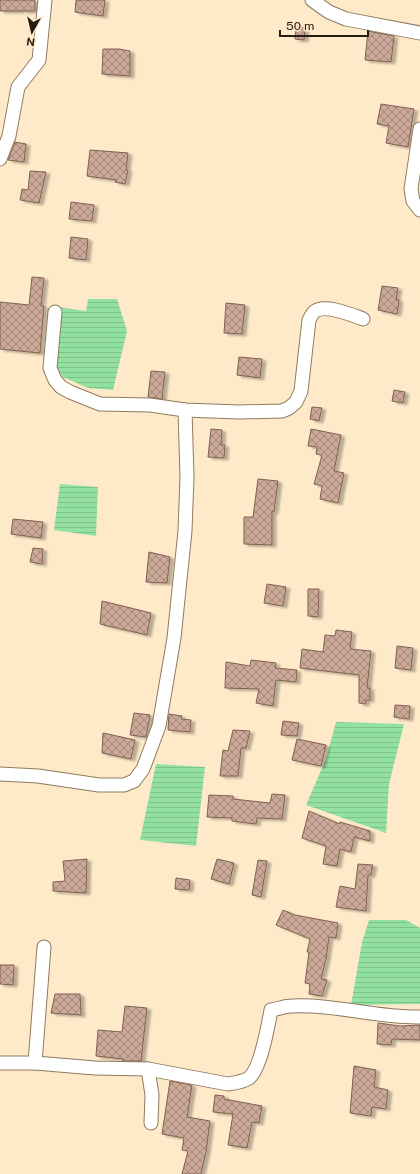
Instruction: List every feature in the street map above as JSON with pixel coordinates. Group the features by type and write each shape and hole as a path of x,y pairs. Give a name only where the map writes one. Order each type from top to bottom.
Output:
{"street":[{"path":"0,159 9,136 16,92 38,60 45,0"},
{"path":"312,0 329,12 346,19 420,33"},
{"path":"420,129 411,189 413,201 420,210"},
{"path":"55,312 50,368 55,380 61,387 70,392 100,404 150,405 185,410 253,412 282,411 290,408 296,402 301,391 309,320 313,312 317,310 334,309 363,318"},
{"path":"0,774 38,776 99,785 124,784 134,780 143,769 159,726 174,638 185,530 185,410"},
{"path":"35,1062 44,947"},
{"path":"0,1063 35,1062 95,1068 148,1069 228,1084 247,1079 253,1075 258,1064 266,1036 271,1010 291,1006 344,1008 401,1017 420,1017"},
{"path":"148,1069 152,1095 151,1123"}],"shaded area":[{"path":"88,299 117,299 127,331 113,390 88,388 63,377 55,365 59,307 86,311"},
{"path":"60,484 98,487 96,536 54,530"},
{"path":"336,722 404,724 389,784 386,833 306,805 326,759"},
{"path":"156,764 205,767 196,846 140,840"},
{"path":"369,920 406,920 420,928 420,1004 351,1005 362,942"}],"building":[{"path":"0,0 35,0 35,11 0,11"},
{"path":"76,0 105,0 103,16 75,12"},
{"path":"296,27 305,28 304,40 295,39"},
{"path":"368,31 394,36 391,62 365,60"},
{"path":"103,49 130,51 130,76 102,74"},
{"path":"381,104 414,109 408,147 386,143 389,126 377,124"},
{"path":"15,142 26,144 24,162 8,160"},
{"path":"90,150 128,153 126,170 128,170 125,184 115,182 116,180 87,176"},
{"path":"30,171 46,172 39,203 20,200 22,189 28,190"},
{"path":"71,202 94,205 92,221 69,219"},
{"path":"71,237 88,239 86,260 69,258"},
{"path":"32,277 44,278 41,306 44,306 40,353 0,349 0,302 29,305"},
{"path":"382,286 398,288 396,299 399,300 397,314 378,310"},
{"path":"226,303 245,305 242,334 224,333"},
{"path":"239,357 262,359 260,378 237,375"},
{"path":"151,371 165,372 162,399 148,397"},
{"path":"394,390 405,392 403,403 392,401"},
{"path":"312,407 322,408 319,421 310,419"},
{"path":"211,429 222,430 221,445 225,445 224,458 208,457"},
{"path":"311,429 341,435 334,471 344,473 338,503 320,499 322,486 314,484 322,455 316,454 317,447 308,446"},
{"path":"258,479 278,481 274,512 272,511 272,545 244,544 244,517 253,517"},
{"path":"13,519 43,522 41,538 11,534"},
{"path":"33,548 43,549 42,564 30,562"},
{"path":"149,552 170,557 167,583 146,582"},
{"path":"267,584 286,587 283,606 264,603"},
{"path":"308,589 319,589 318,617 308,616"},
{"path":"102,601 151,613 147,635 100,624"},
{"path":"336,630 352,632 350,649 371,651 367,688 370,688 370,700 366,700 365,704 359,703 359,675 300,668 302,649 323,652 325,635 335,636"},
{"path":"397,646 413,648 411,670 395,668"},
{"path":"251,660 276,663 275,668 297,670 296,682 276,680 273,706 256,703 259,689 225,688 226,662 250,666"},
{"path":"395,705 410,706 409,719 394,717"},
{"path":"134,713 150,715 146,737 130,735"},
{"path":"169,714 182,716 181,719 191,720 190,732 168,730"},
{"path":"283,721 299,723 297,736 281,735"},
{"path":"233,730 250,731 246,748 241,748 238,776 220,776 223,750 228,751"},
{"path":"103,733 135,740 131,759 102,753"},
{"path":"297,739 326,745 321,766 292,760"},
{"path":"272,794 285,795 282,819 257,818 256,824 232,821 232,818 207,817 209,795 233,796 233,799 270,803"},
{"path":"309,811 340,824 340,822 370,831 370,841 354,837 351,852 340,849 337,866 323,864 326,846 302,838"},
{"path":"87,859 86,893 53,891 53,882 65,881 63,861"},
{"path":"217,859 234,863 229,884 211,879"},
{"path":"258,860 267,861 261,897 252,895"},
{"path":"358,864 373,865 371,875 368,875 366,911 336,907 340,886 355,889"},
{"path":"176,878 190,880 189,890 175,889"},
{"path":"283,910 295,915 338,923 336,938 329,937 321,979 327,980 322,996 309,994 310,984 305,983 309,952 307,952 310,939 276,925"},
{"path":"0,965 14,965 13,985 0,984"},
{"path":"55,994 80,994 81,1015 51,1013"},
{"path":"125,1006 147,1008 141,1061 123,1061 123,1059 96,1056 98,1030 122,1032"},
{"path":"378,1023 400,1026 420,1025 420,1040 392,1039 391,1045 377,1044"},
{"path":"354,1066 376,1070 374,1087 388,1090 386,1109 372,1107 371,1116 350,1113"},
{"path":"170,1081 192,1085 187,1117 210,1121 206,1152 201,1174 182,1174 188,1151 182,1150 184,1138 162,1134"},
{"path":"215,1095 224,1096 224,1099 262,1106 259,1123 252,1122 247,1148 228,1145 233,1114 213,1112"}]}
